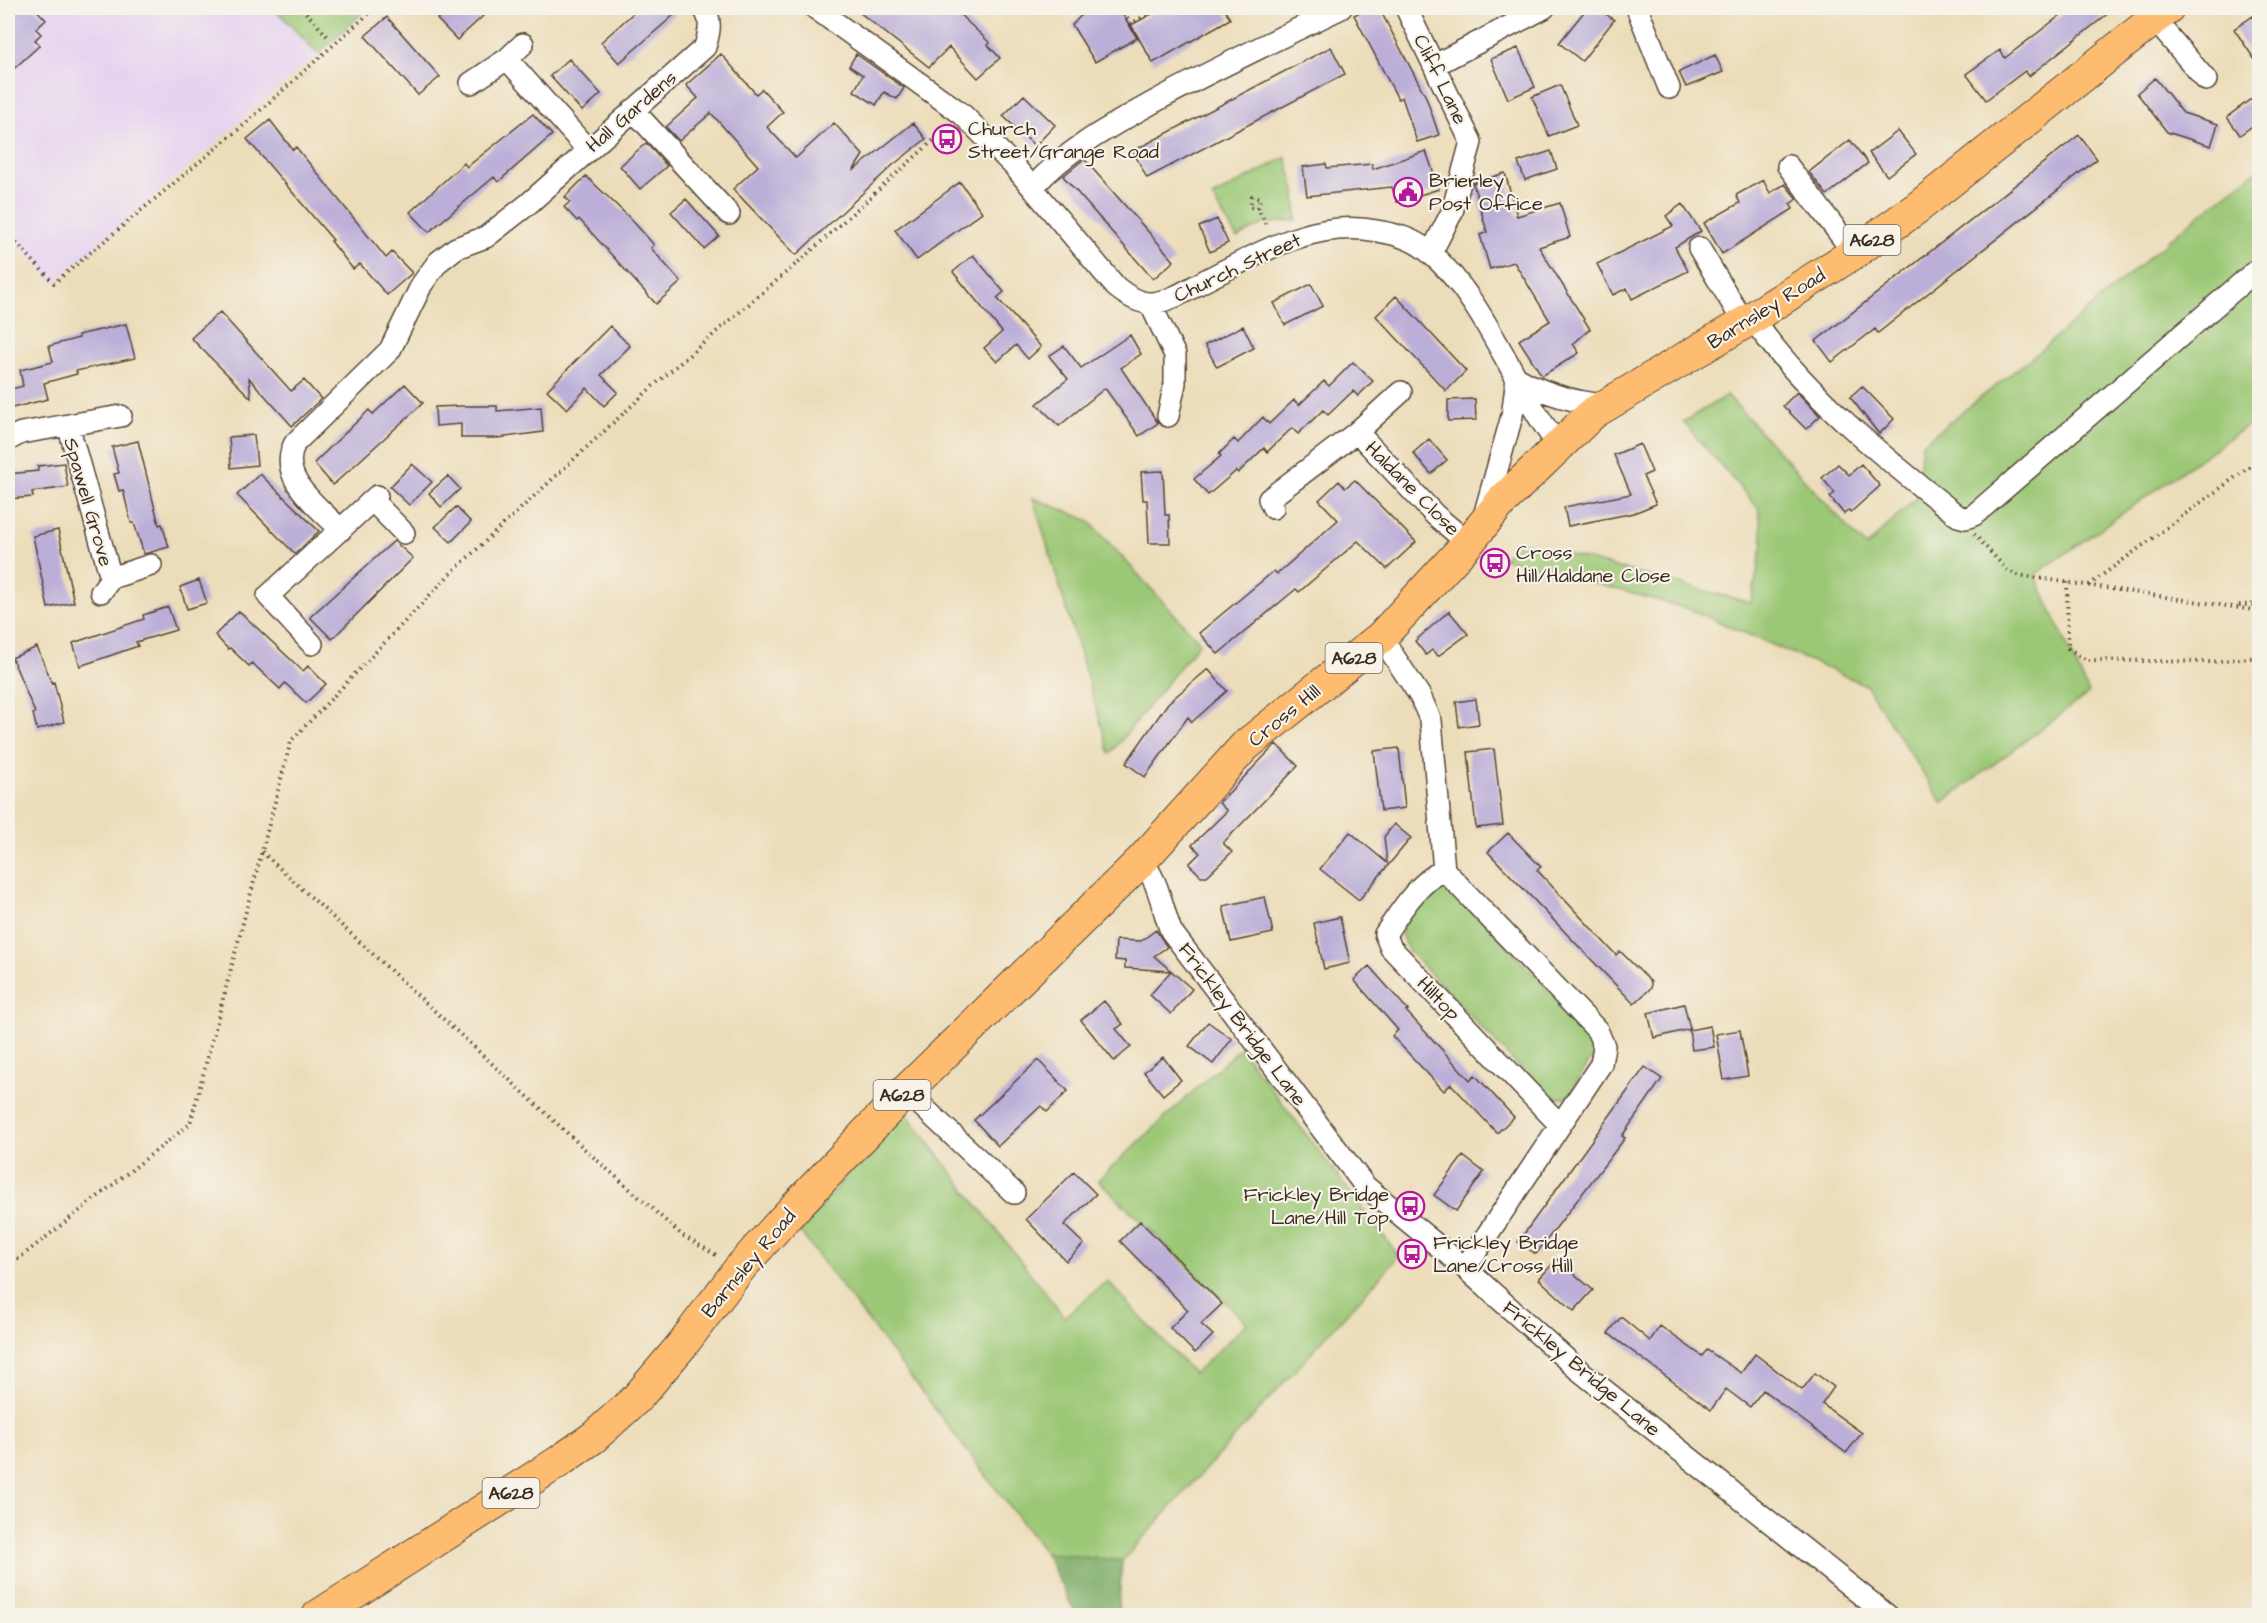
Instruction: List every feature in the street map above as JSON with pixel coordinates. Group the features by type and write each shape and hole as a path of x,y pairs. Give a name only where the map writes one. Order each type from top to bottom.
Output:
{"highway":[{"name":"Barnsley Road","path":"1558,445 1605,405 1748,320 1854,253 1917,208 2161,13"},
{"name":"Cross Hill","path":"1141,861 1245,746 1381,637 1558,445"},
{"name":"Barnsley Road","path":"318,1616 594,1437 645,1389 682,1345 740,1268 906,1091 1141,861"}],"street":[{"name":"Hall Gardens","path":"341,530 292,477 289,461 295,443 390,350 422,284 438,262 456,248 486,237 527,204 705,47 710,32 708,13 703,8"},
{"name":"Church Street","path":"815,8 962,114 1033,187 1116,287 1130,297 1150,303 1170,299 1277,244 1314,232 1357,227 1400,235 1431,253 1457,281 1517,378 1541,424 1558,445"},
{"path":"1033,187 1049,169 1112,125 1180,87 1341,8"},
{"name":"Cliff Lane","path":"1406,8 1471,142 1452,212 1431,253"},
{"path":"1435,65 1544,8"},
{"path":"1637,8 1669,88"},
{"path":"2161,13 2206,80"},
{"path":"471,83 507,59 523,44"},
{"path":"507,59 587,149"},
{"path":"633,110 729,214"},
{"path":"1788,166 1854,253"},
{"path":"1700,248 1748,320 1795,372 1852,428 1904,474 1958,516 1966,518 1974,515 2259,267"},
{"path":"1150,303 1175,355 1175,383 1168,416"},
{"path":"1475,534 1512,416 1517,378 1535,388 1576,402 1605,405"},
{"name":"Haldane Close","path":"1273,508 1269,499 1357,432 1401,392"},
{"name":"Spawell Grove","path":"8,441 21,432 121,416"},
{"name":"Spawell Grove","path":"68,425 106,585 152,565"},
{"path":"1852,428 1858,443 1856,458"},
{"name":"Haldane Close","path":"1357,432 1436,515 1475,534"},
{"path":"312,644 268,596 375,498 404,534"},
{"path":"1381,637 1420,696 1431,721 1444,870 1597,1030 1604,1046 1601,1064 1559,1124 1466,1268"},
{"name":"Frickley Bridge Lane","path":"1141,861 1154,877 1159,899 1171,931 1365,1186 1466,1268 1575,1367 1888,1616"},
{"name":"Hilltop","path":"1444,870 1429,876 1396,917 1385,934 1391,948 1559,1124"},
{"path":"906,1091 1014,1193"}],"path":[{"path":"302,8 328,37"},
{"path":"8,234 54,283 246,124 375,8"},
{"path":"1120,8 1131,24 1157,8"},
{"path":"8,1267 190,1124 291,741 449,575 653,386 803,258 962,114"},
{"path":"1258,208 1266,225"},
{"path":"2088,585 2259,459"},
{"path":"1958,516 2008,571 2018,575 2233,605 2259,611"},
{"path":"2067,582 2068,648 2086,660 2211,662 2259,657"},
{"path":"2233,605 2259,604"},
{"path":"261,851 590,1154 675,1228 740,1268"}],"shaded area":[{"path":"8,8 274,8 318,54 54,283 8,234"}],"green space":[{"path":"274,8 367,8 318,54"},
{"path":"1286,157 1295,191 1297,220 1263,224 1237,238 1212,197"},
{"path":"2259,169 2259,417 2035,575 2089,693 1942,803 1866,685 1689,609 1502,558 1521,542 1751,603 1763,542 1759,509 1683,422 1727,395 1866,547 1916,498 1922,444 2036,354 2188,224"},
{"path":"1033,498 1088,520 1200,642 1110,754"},
{"path":"1442,885 1453,887 1584,1029 1592,1044 1594,1054 1568,1097 1548,1098 1408,950 1401,935 1403,924 1432,887"},
{"path":"1240,1048 1399,1256 1122,1561 1045,1553 800,1232 902,1108 1064,1317 1107,1281 1194,1374 1247,1323 1098,1180"},
{"path":"1045,1553 1122,1561 1118,1615 1076,1615"}],"building":[{"path":"8,8 35,8 46,20 36,29 41,34 35,40 40,45 8,74"},
{"path":"450,8 475,8 483,16 457,40 437,19"},
{"path":"639,8 682,8 619,63 601,42"},
{"path":"854,8 953,8 990,43 988,45 1000,58 978,78 949,47 929,67"},
{"path":"1088,8 1119,8 1137,38 1095,62 1072,25"},
{"path":"1163,8 1224,8 1230,19 1153,63 1131,25"},
{"path":"1368,8 1379,8 1426,97 1439,135 1417,142 1402,97 1398,99 1354,15"},
{"path":"1587,8 1611,8 1606,14 1614,20 1582,61 1559,43"},
{"path":"2070,8 2115,8 2029,76 2025,71 1986,100 1966,74 2000,50 2005,58"},
{"path":"2253,16 2259,26 2259,66 2234,29"},
{"path":"387,17 440,77 418,95 365,36"},
{"path":"1331,47 1345,74 1147,178 1133,151"},
{"path":"1518,48 1535,87 1508,99 1491,59"},
{"path":"721,54 756,94 762,89 783,112 767,127 796,158 834,123 863,155 853,171 913,123 926,139 893,165 796,255 733,189 758,166 711,113 679,141 666,127 698,98 686,85"},
{"path":"856,54 904,88 897,99 884,92 876,105 854,91 863,75 849,66"},
{"path":"1715,55 1723,72 1686,87 1679,72"},
{"path":"569,59 601,94 582,111 550,76"},
{"path":"2155,78 2183,113 2218,124 2211,146 2167,132 2137,93"},
{"path":"1560,85 1577,125 1549,136 1532,97"},
{"path":"2259,93 2259,121 2240,135 2227,117"},
{"path":"1024,95 1055,125 1035,146 1003,116"},
{"path":"533,114 552,135 498,182 494,177 429,232 410,212 464,163 467,167"},
{"path":"270,120 293,150 296,147 386,258 392,252 412,273 387,295 360,264 353,269 331,241 333,240 247,139"},
{"path":"1898,131 1916,154 1887,176 1869,153"},
{"path":"2079,135 2097,159 1878,333 1875,329 1832,362 1816,341"},
{"path":"1850,140 1868,163 1827,195 1809,172"},
{"path":"646,143 667,166 640,189 620,166"},
{"path":"1426,151 1439,189 1397,202 1392,187 1307,196 1303,167 1326,164 1327,168 1372,164 1373,169"},
{"path":"1551,151 1557,169 1525,180 1518,162"},
{"path":"1084,159 1174,261 1153,279 1063,176"},
{"path":"1505,173 1517,216 1560,203 1570,237 1539,247 1590,329 1573,344 1579,353 1542,376 1519,340 1550,321 1514,262 1490,269 1480,235 1487,232 1473,183"},
{"path":"586,176 631,219 654,245 651,248 681,282 656,304 579,219 577,221 564,207 570,202 565,197"},
{"path":"1763,180 1770,193 1785,184 1797,199 1790,204 1793,209 1722,254 1704,223 1740,203 1736,195"},
{"path":"960,182 982,212 917,260 895,230"},
{"path":"686,199 719,236 704,249 671,212"},
{"path":"1682,204 1701,231 1675,247 1688,271 1632,299 1627,288 1613,295 1597,264 1673,226 1666,216"},
{"path":"1217,219 1228,243 1210,252 1199,227"},
{"path":"973,255 1004,292 997,298 1041,347 1028,359 1016,345 997,362 984,348 1002,332 953,272"},
{"path":"1311,284 1323,306 1285,325 1274,303"},
{"path":"1396,296 1466,371 1446,391 1376,316"},
{"path":"220,312 291,391 304,380 321,399 292,426 249,378 251,398 191,338"},
{"path":"126,324 135,358 76,371 77,374 44,383 48,399 8,409 8,390 23,386 20,370 53,362 49,346 79,338 78,335"},
{"path":"610,326 630,346 601,375 618,392 604,406 587,388 567,409 547,390"},
{"path":"1243,326 1254,348 1217,367 1205,345"},
{"path":"1130,335 1141,354 1121,368 1158,423 1139,436 1105,388 1059,426 1037,404 1068,379 1049,356 1064,346 1081,368"},
{"path":"1353,362 1373,381 1358,396 1353,391 1328,415 1323,410 1298,434 1292,428 1267,452 1264,448 1238,473 1236,471 1208,495 1194,479 1221,456 1219,454 1234,439 1238,443 1263,417 1269,424 1294,400 1299,405 1324,381 1329,386"},
{"path":"405,384 423,403 333,485 314,463 369,410 373,414"},
{"path":"1862,386 1894,419 1879,434 1850,397"},
{"path":"1797,392 1820,416 1806,429 1783,406"},
{"path":"1475,399 1476,420 1448,421 1448,400"},
{"path":"497,406 497,411 541,407 543,432 497,438 461,438 461,424 436,426 435,407"},
{"path":"254,435 257,465 231,468 229,437"},
{"path":"1429,439 1447,460 1431,474 1413,453"},
{"path":"138,441 159,525 162,524 169,547 144,554 134,523 131,523 123,490 119,491 114,474 119,473 112,447"},
{"path":"1640,444 1652,472 1643,476 1656,504 1634,513 1568,526 1564,507 1631,494 1614,455"},
{"path":"64,463 68,487 32,492 33,497 8,499 8,474 38,471 38,466"},
{"path":"412,464 432,482 409,505 390,487"},
{"path":"1838,464 1849,475 1861,464 1880,486 1851,512 1849,510 1844,514 1830,497 1835,493 1822,478"},
{"path":"1163,471 1165,515 1169,515 1170,543 1149,543 1147,500 1143,500 1141,472"},
{"path":"260,474 319,531 295,554 237,495"},
{"path":"448,476 460,489 441,507 429,493"},
{"path":"1355,480 1416,542 1387,569 1358,541 1299,592 1296,589 1218,654 1199,633 1274,571 1277,574 1338,520 1319,500 1339,481 1345,488"},
{"path":"456,507 471,522 451,542 435,527"},
{"path":"58,530 74,602 48,608 33,536"},
{"path":"394,541 413,558 332,639 310,617"},
{"path":"199,580 207,603 187,609 180,587"},
{"path":"168,607 176,630 136,642 138,646 80,666 73,643 144,619 143,615"},
{"path":"239,611 303,671 308,666 326,684 306,703 285,683 280,689 252,663 249,666 215,635"},
{"path":"1449,611 1468,634 1438,656 1432,650 1426,655 1415,641"},
{"path":"37,647 52,683 54,682 64,722 37,730 33,714 35,713 12,658"},
{"path":"1208,669 1227,691 1192,722 1188,717 1145,777 1126,763 1168,703"},
{"path":"1476,699 1479,724 1459,727 1456,702"},
{"path":"1276,744 1298,766 1223,843 1232,852 1207,876 1201,876 1189,864 1200,853 1192,845 1227,811 1219,803"},
{"path":"1399,748 1405,808 1381,811 1374,751"},
{"path":"1494,749 1503,825 1476,828 1468,752"},
{"path":"1394,824 1411,838 1359,900 1320,869 1350,832 1387,863 1384,837"},
{"path":"1508,833 1541,867 1537,870 1616,955 1620,951 1651,982 1651,988 1634,1004 1488,852"},
{"path":"1265,897 1273,933 1231,942 1223,906"},
{"path":"1340,917 1350,963 1324,969 1314,923"},
{"path":"1156,930 1167,947 1154,956 1192,989 1171,1014 1150,995 1171,971 1125,968 1125,961 1115,960 1116,940 1141,941"},
{"path":"1369,966 1408,1010 1406,1011 1470,1080 1475,1075 1514,1117 1497,1133 1451,1084 1444,1091 1392,1036 1398,1030 1354,980"},
{"path":"1104,1001 1123,1024 1116,1029 1131,1047 1114,1061 1081,1020"},
{"path":"1684,1004 1690,1029 1654,1038 1648,1013"},
{"path":"1208,1022 1232,1039 1213,1064 1189,1046"},
{"path":"1710,1026 1714,1047 1692,1050 1689,1030"},
{"path":"1740,1030 1748,1076 1724,1080 1716,1034"},
{"path":"1163,1057 1181,1080 1163,1095 1144,1072"},
{"path":"1038,1060 1068,1091 1047,1112 1041,1106 998,1146 974,1120"},
{"path":"1645,1067 1662,1079 1622,1136 1625,1138 1536,1254 1518,1242"},
{"path":"1463,1156 1484,1172 1456,1211 1434,1195"},
{"path":"1074,1172 1096,1194 1064,1225 1084,1244 1066,1261 1026,1219"},
{"path":"1140,1221 1222,1304 1201,1324 1213,1335 1195,1353 1170,1328 1188,1310 1120,1241"},
{"path":"1557,1259 1593,1290 1574,1311 1539,1279"},
{"path":"1621,1317 1650,1341 1660,1326 1702,1356 1707,1350 1741,1373 1755,1354 1802,1390 1815,1373 1834,1387 1822,1404 1862,1433 1846,1453 1763,1390 1750,1407 1726,1389 1711,1410 1608,1333"}],"place":[{"name":"Church Street/Grange Road","path":"947,139"},
{"name":"Brierley Post Office","path":"1408,192"},
{"name":"Cross Hill/Haldane Close","path":"1495,563"},
{"name":"Frickley Bridge Lane/Hill Top","path":"1410,1206"},
{"name":"Frickley Bridge Lane/Cross Hill","path":"1412,1254"}]}
